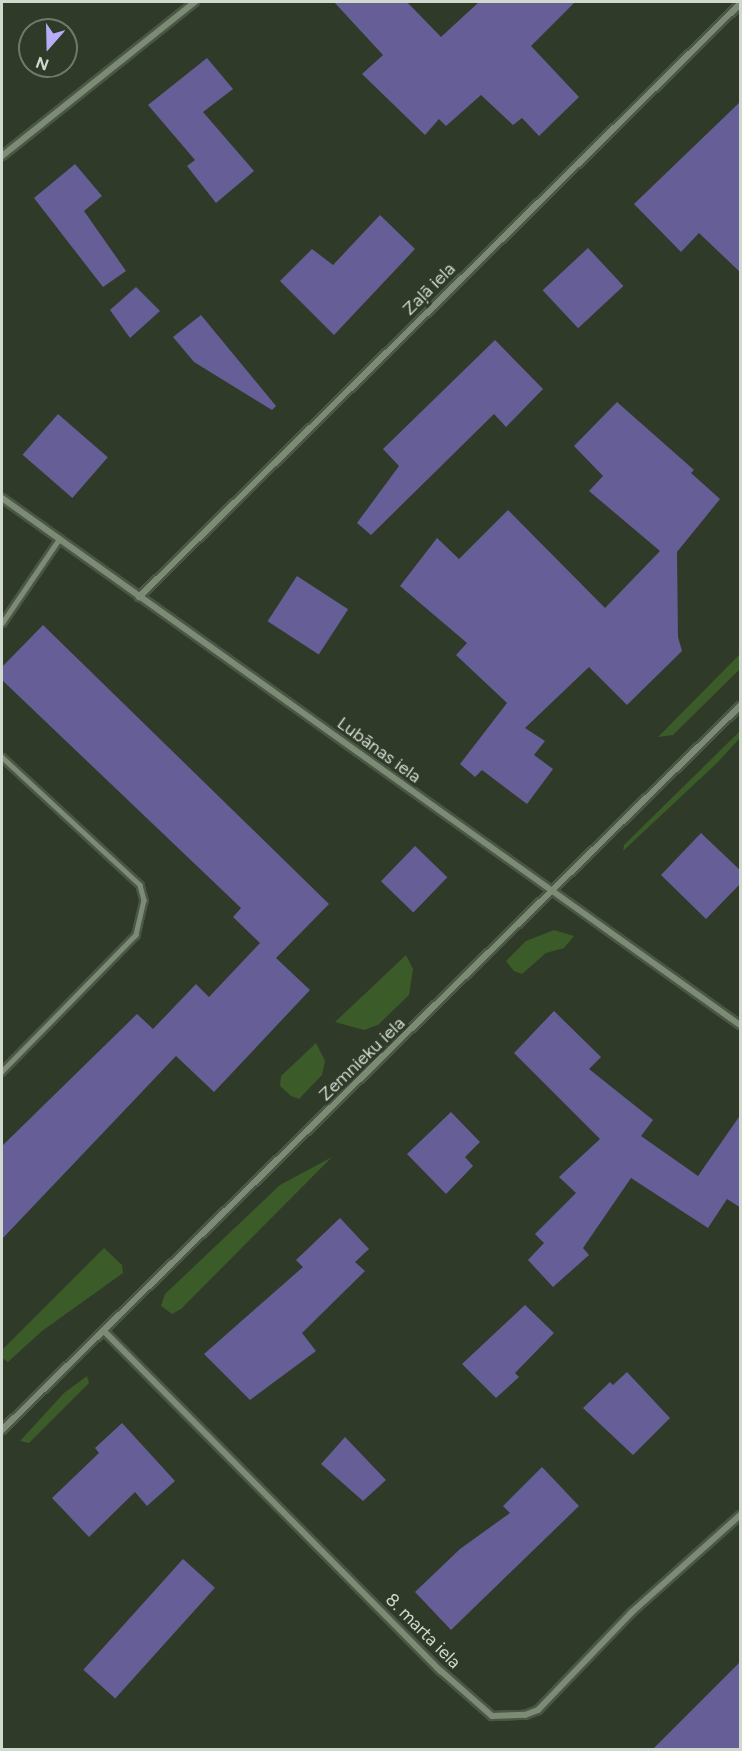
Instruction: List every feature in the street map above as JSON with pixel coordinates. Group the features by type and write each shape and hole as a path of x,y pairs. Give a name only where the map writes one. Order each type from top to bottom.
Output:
{"street":[{"path":"2,156 195,2"},
{"name":"Zaļā iela","path":"140,597 741,4"},
{"name":"Lubānas iela","path":"2,498 741,1025"},
{"name":"Zemnieku iela","path":"2,1431 741,706"},
{"name":"8. marta iela","path":"104,1331 441,1671 492,1716 525,1715 537,1710 632,1612 741,1515"}],"lane":[{"path":"2,623 59,539"},
{"path":"2,757 140,885 144,900 136,935 2,1072"}],"green space":[{"path":"740,654 740,669 673,735 658,737"},
{"path":"740,731 740,738 717,763 623,851 624,845"},
{"path":"554,930 574,936 564,948 546,953 522,974 514,971 506,961 526,941"},
{"path":"406,955 413,969 409,995 378,1025 364,1030 335,1022"},
{"path":"316,1043 325,1061 322,1075 299,1099 291,1096 280,1086 281,1076"},
{"path":"332,1157 181,1309 172,1314 161,1306 165,1294 280,1185"},
{"path":"104,1248 122,1265 123,1273 42,1331 8,1362 2,1358 2,1350"},
{"path":"87,1376 89,1383 29,1443 20,1441 64,1393"}],"building":[{"path":"334,2 407,2 441,37 479,2 575,2 531,46 579,97 539,136 522,118 513,125 481,95 446,126 439,119 425,135 362,74 383,55"},
{"path":"207,58 233,89 203,112 254,171 216,203 187,166 195,160 148,105"},
{"path":"741,101 741,273 699,233 681,252 634,204"},
{"path":"75,164 102,196 84,211 126,271 103,287 34,198"},
{"path":"380,215 415,249 334,335 280,281 312,249 333,265"},
{"path":"588,248 623,286 578,328 543,290"},
{"path":"136,287 160,311 130,338 110,310"},
{"path":"201,315 276,406 272,410 194,362 173,337"},
{"path":"495,340 543,389 506,427 494,414 371,535 357,523 399,466 383,449"},
{"path":"617,402 694,470 691,473 720,499 677,552 678,637 682,651 627,705 589,667 525,728 545,741 534,755 553,769 527,804 482,770 475,777 460,764 507,703 456,655 467,643 400,586 437,538 459,559 508,510 605,608 660,551 589,491 603,476 574,446"},
{"path":"58,414 108,457 72,498 23,455"},
{"path":"297,576 348,609 319,655 268,621"},
{"path":"43,625 329,904 276,958 310,990 214,1092 176,1056 2,1239 2,1146 137,1014 153,1029 196,984 209,997 260,943 233,917 241,908 2,680 2,667"},
{"path":"701,833 741,871 741,883 706,919 661,875"},
{"path":"415,846 447,877 413,913 381,881"},
{"path":"554,1011 601,1057 589,1069 653,1120 641,1136 698,1176 741,1114 741,1208 727,1199 708,1228 631,1178 583,1248 589,1255 553,1287 528,1260 544,1243 535,1234 576,1193 559,1177 600,1139 514,1053"},
{"path":"451,1112 480,1142 465,1157 473,1166 446,1194 407,1154"},
{"path":"340,1218 369,1249 355,1262 365,1271 302,1333 316,1351 250,1400 204,1354 303,1267 296,1260"},
{"path":"525,1305 554,1333 515,1373 519,1377 496,1398 462,1364"},
{"path":"627,1372 670,1418 633,1455 583,1408 610,1382 613,1385"},
{"path":"122,1423 175,1481 147,1506 135,1492 89,1537 52,1498 99,1453 95,1448"},
{"path":"345,1437 386,1480 363,1501 321,1464"},
{"path":"542,1467 579,1506 451,1630 415,1592 460,1549 510,1513 503,1506"},
{"path":"183,1559 215,1588 115,1699 83,1670"},
{"path":"741,1661 741,1749 653,1749"}]}
